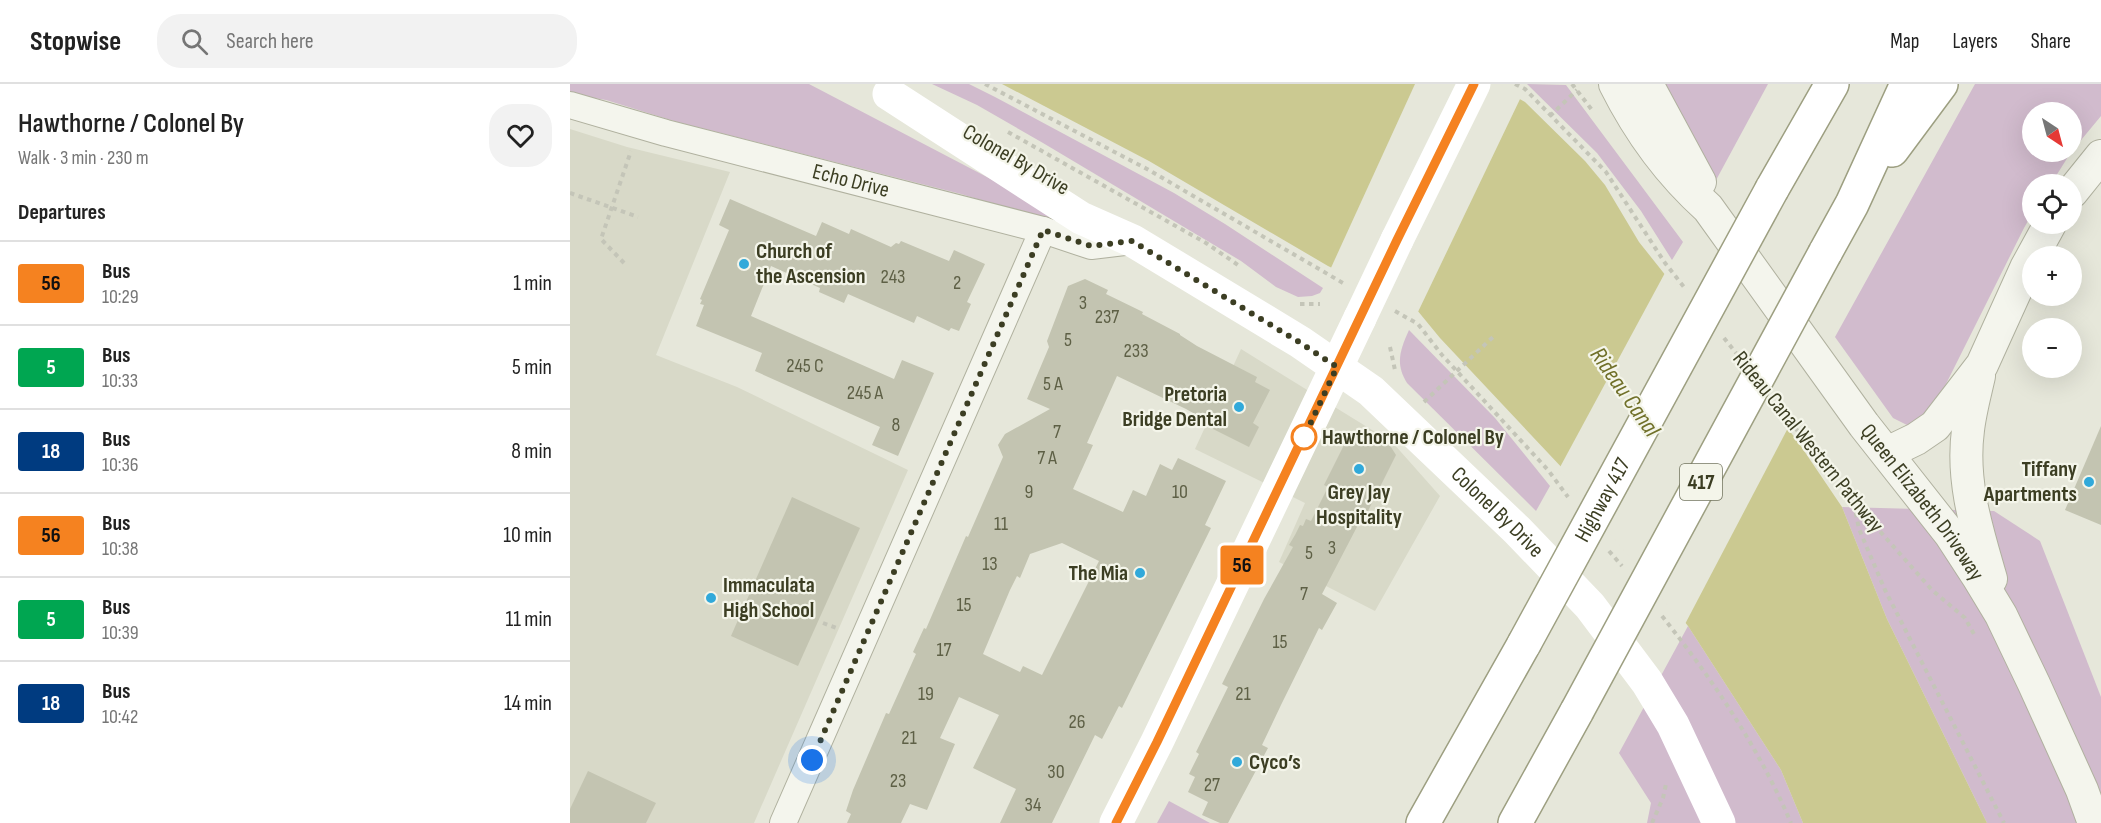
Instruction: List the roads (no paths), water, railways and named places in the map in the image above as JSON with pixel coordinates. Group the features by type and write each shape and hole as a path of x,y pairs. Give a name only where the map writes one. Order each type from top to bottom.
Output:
{"main road":[{"path":"1116,823 1474,84"},
{"path":"1772,189 1812,84"},
{"name":"Highway 417","path":"1423,823 1832,84"},
{"name":"417","path":"1515,823 1852,204 1907,84"},
{"path":"1852,204 1941,84"},
{"name":"Colonel By Drive","path":"878,89 996,144 1094,205 1132,241 1299,342 1380,399 1517,530 1590,606 1647,682 1673,725 1719,823"}],"street":[{"name":"Queen Elizabeth Driveway","path":"1623,87 1698,176 1708,208 1887,453 1950,534 2001,615 2068,759 2094,823"},
{"name":"Echo Drive","path":"570,105 666,134 1043,230 1091,246 1132,241"},
{"path":"2082,180 2101,156"},
{"path":"783,823 1043,230"},
{"path":"1887,453 1916,439 1935,426 1982,364 2026,268 2045,234"},
{"path":"1982,364 1968,430 1966,470 1973,514 2001,615"}],"water":[{"name":"Rideau Canal","path":"1002,84 1493,84 1525,102 1585,161 1605,185 1639,242 1796,439 1842,507 1887,619 1987,823 1803,823 1781,770 1688,626 1565,471 1440,338 1417,310 1328,266 1149,161"}],"place":[{"name":"Church of the Ascension","path":"744,264"},
{"name":"Pretoria Bridge Dental","path":"1239,407"},
{"name":"Hawthorne / Colonel By","path":"1304,437"},
{"name":"Grey Jay Hospitality","path":"1359,469"},
{"name":"Tiffany Apartments","path":"2089,482"},
{"name":"The Mia","path":"1140,573"},
{"name":"Immaculata High School","path":"711,598"},
{"name":"Cyco’s","path":"1237,762"}]}
